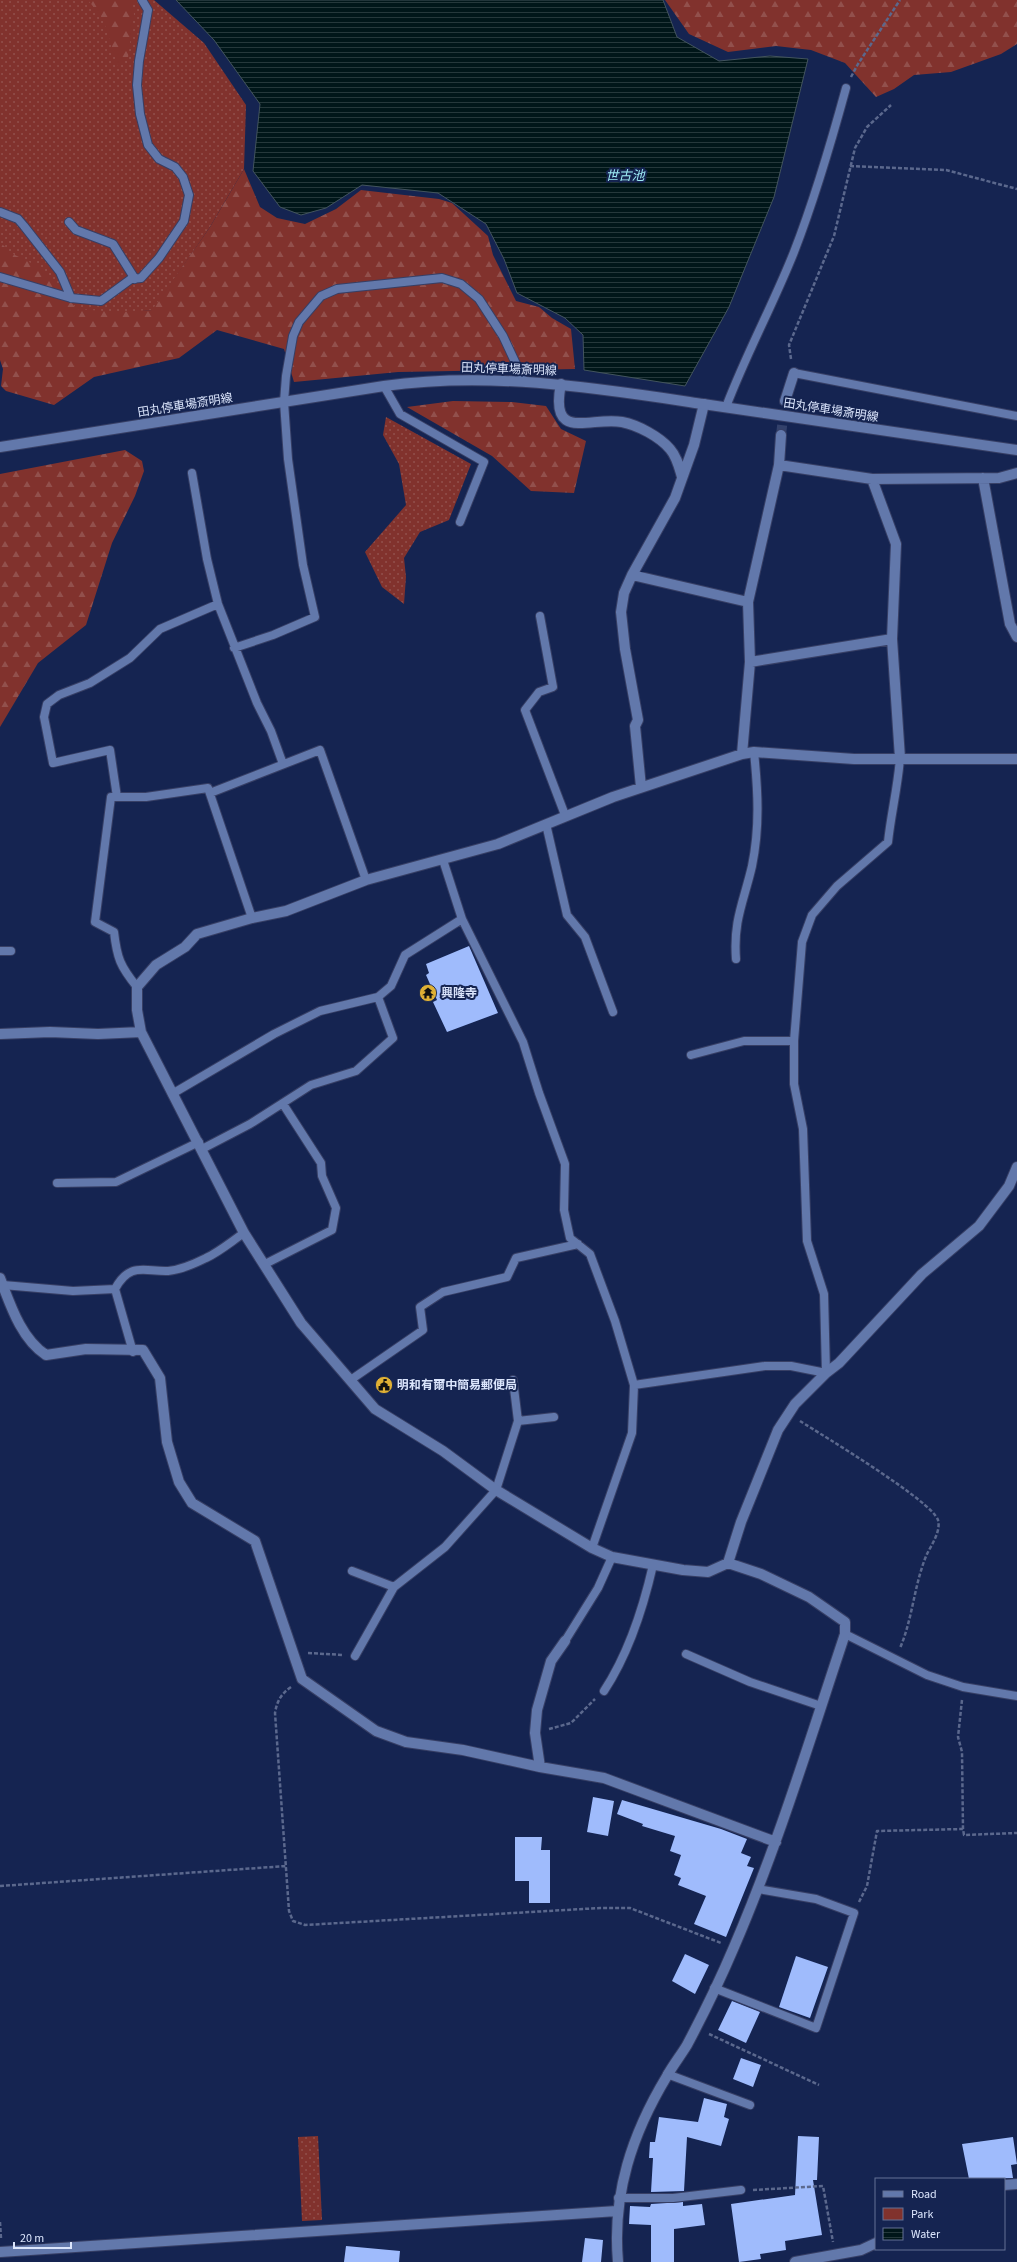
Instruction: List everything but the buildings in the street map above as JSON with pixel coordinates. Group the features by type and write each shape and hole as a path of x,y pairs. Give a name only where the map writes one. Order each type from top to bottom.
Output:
{"street":[{"path":"785,401 794,373"},
{"name":"田丸停車場斎明線","path":"0,447 384,386 444,380 524,381 561,384 1017,450"},
{"path":"561,384 558,405 562,414 568,421 582,424 612,421 631,424 659,439 670,448 676,458 682,477"},
{"path":"641,786 635,726 638,720 625,649 621,612 624,593 632,575 675,498 694,445 704,404"},
{"path":"742,754 750,662 748,602 779,465 781,435"},
{"path":"779,465 872,479 999,478 1017,473"},
{"path":"984,478 1010,624 1017,637"},
{"path":"872,479 896,544 892,639 900,758"},
{"path":"632,575 748,602"},
{"path":"750,662 892,639"},
{"path":"618,2262 616,2242 618,2198 635,2141 667,2074 696,2028 734,1948 758,1889 776,1842 845,1634 845,1622 809,1596 761,1574 728,1563 708,1572 653,1565 612,1557 592,1548 496,1490 443,1451 375,1409 352,1379 301,1323 244,1232 141,1032 137,1010 137,987 156,965 185,947 197,934 252,918 286,911 366,880 498,844 565,815 641,786 742,754 754,752 854,759 1017,759"},
{"path":"0,1034 42,1032 104,1034 141,1032"},
{"path":"728,1563 740,1522 778,1430 787,1414 826,1373 838,1363 922,1274 979,1226 1008,1186 1017,1167"},
{"path":"1,1281 13,1313 37,1349 46,1355 86,1349 133,1352 143,1350 160,1378 167,1442 179,1482 192,1503 255,1541 302,1679 376,1731 406,1742 463,1750 540,1767 604,1778 776,1842"},
{"path":"540,1767 535,1733 537,1710 550,1661 565,1641"},
{"path":"1005,2185 1017,2184"},
{"path":"0,2252 617,2211"},
{"path":"794,2262 861,2250 875,2243"}],"lane":[{"path":"0,277 71,298 101,301 131,279 141,278 159,258 184,221 189,195 183,177 175,167 159,159 148,145 140,114 138,61 148,10 142,0"},
{"path":"726,407 741,368 794,253 822,172 846,88"},
{"path":"0,212 18,219 24,226 60,272 71,298"},
{"path":"69,222 76,230 113,244 135,279"},
{"path":"234,648 273,636 315,617 303,565 288,459 284,402 286,376 293,336 299,322 321,296 337,289 442,278 460,284 479,299 502,336 524,381"},
{"path":"794,373 1017,416"},
{"path":"384,386 400,414 484,462 460,522"},
{"path":"192,473 207,559 218,604 234,648 257,703 271,731 283,764"},
{"path":"117,797 110,750 53,763 44,717 47,704 59,694 90,683 130,658 160,629 218,604"},
{"path":"540,616 553,687 539,692 526,710 565,815"},
{"path":"210,793 320,750 366,880"},
{"path":"736,959 734,936 757,834 758,791 754,752"},
{"path":"634,1384 765,1366 791,1366 826,1373 824,1294 807,1241 803,1129 794,1084 794,1041 802,942 812,915 837,886 888,842 890,819 897,794 900,758"},
{"path":"137,987 122,970 116,952 114,932 95,922 111,797 146,797 208,788 252,918"},
{"path":"546,824 566,915 586,936 613,1012"},
{"path":"443,860 462,919 523,1042 539,1093 565,1164 564,1210 570,1238 590,1254 615,1321 634,1384 632,1432 592,1548"},
{"path":"172,1094 274,1034 320,1011 378,997 391,986 405,955 462,919"},
{"path":"0,951 10,951"},
{"path":"57,1183 116,1182 200,1145 283,1104 311,1085 356,1070 393,1038 378,997"},
{"path":"691,1055 744,1041 794,1041"},
{"path":"265,1264 332,1230 336,1208 322,1176 321,1163 283,1104"},
{"path":"133,1352 115,1289 121,1278 132,1272 147,1268 169,1271 206,1258 244,1232"},
{"path":"352,1379 423,1330 420,1307 443,1292 507,1277 516,1258 578,1244"},
{"path":"1,1281 73,1291 115,1289"},
{"path":"355,1656 394,1587 445,1547 496,1490 518,1421 513,1380"},
{"path":"518,1421 554,1417"},
{"path":"565,1641 598,1588 612,1557"},
{"path":"604,1690 620,1666 646,1597 653,1565"},
{"path":"352,1571 394,1587"},
{"path":"845,1634 927,1675 963,1687 1017,1696"},
{"path":"686,1654 750,1682 821,1706"},
{"path":"714,1988 816,2028 854,1913 816,1899 758,1889"},
{"path":"667,2074 750,2105"},
{"path":"618,2198 674,2198 741,2190"}],"path":[{"path":"846,88 858,64 900,0"},
{"path":"794,373 791,363 790,345 834,236 855,148 867,127 891,105"},
{"path":"850,166 946,170 1017,189"},
{"path":"787,1414 856,1455 911,1495 937,1518 939,1528 923,1564 904,1639 895,1659"},
{"path":"292,1652 355,1656"},
{"path":"302,1679 284,1693 277,1703 275,1713 289,1911 293,1921 305,1925 592,1908 630,1908 734,1948"},
{"path":"963,1687 958,1737 962,1752 964,1835 1017,1833"},
{"path":"535,1733 571,1723 604,1690"},
{"path":"854,1913 867,1886 877,1831 963,1829"},
{"path":"0,1886 286,1866"},
{"path":"696,2028 819,2085"},
{"path":"741,2190 823,2186 836,2254"}],"green space":[{"path":"0,0 154,0 204,43 246,105 244,169 210,227 153,310 78,317 0,287"},
{"path":"88,0 131,0 134,14 128,58 118,66 103,19"},
{"path":"665,0 1017,0 1017,44 1001,54 951,72 914,75 894,89 876,97 845,63 811,50 776,46 728,52 689,34"},
{"path":"244,169 260,207 277,218 305,224 336,209 361,190 439,199 452,203 488,236 493,255 516,301 539,307 552,318 571,329 575,369 398,372 294,382 284,349 217,330 179,358 94,377 54,405 6,391 1,386 3,369 0,360 0,242 11,253 37,266 77,309 117,312 152,310 210,227"},
{"path":"453,401 512,402 546,406 561,429 586,441 574,493 531,491 492,456 407,407"},
{"path":"386,417 471,464 449,520 420,532 404,558 406,577 404,604 382,587 365,552 406,505 399,464 383,435"},
{"path":"125,450 142,461 144,471 135,496 112,543 86,625 38,663 0,727 0,474"},
{"path":"318,2136 322,2220 302,2221 298,2137"}],"water":[{"name":"世古池","path":"176,0 663,0 677,37 719,61 770,56 808,59 774,197 729,307 685,386 584,370 583,335 565,318 517,293 504,259 486,224 438,193 362,185 326,208 301,215 280,207 253,171 260,104 214,40"}],"tunnel":[{"path":"781,435 785,401"}],"place":[{"name":"興隆寺","path":"428,993"},
{"name":"明和有爾中簡易郵便局","path":"384,1385"}]}
